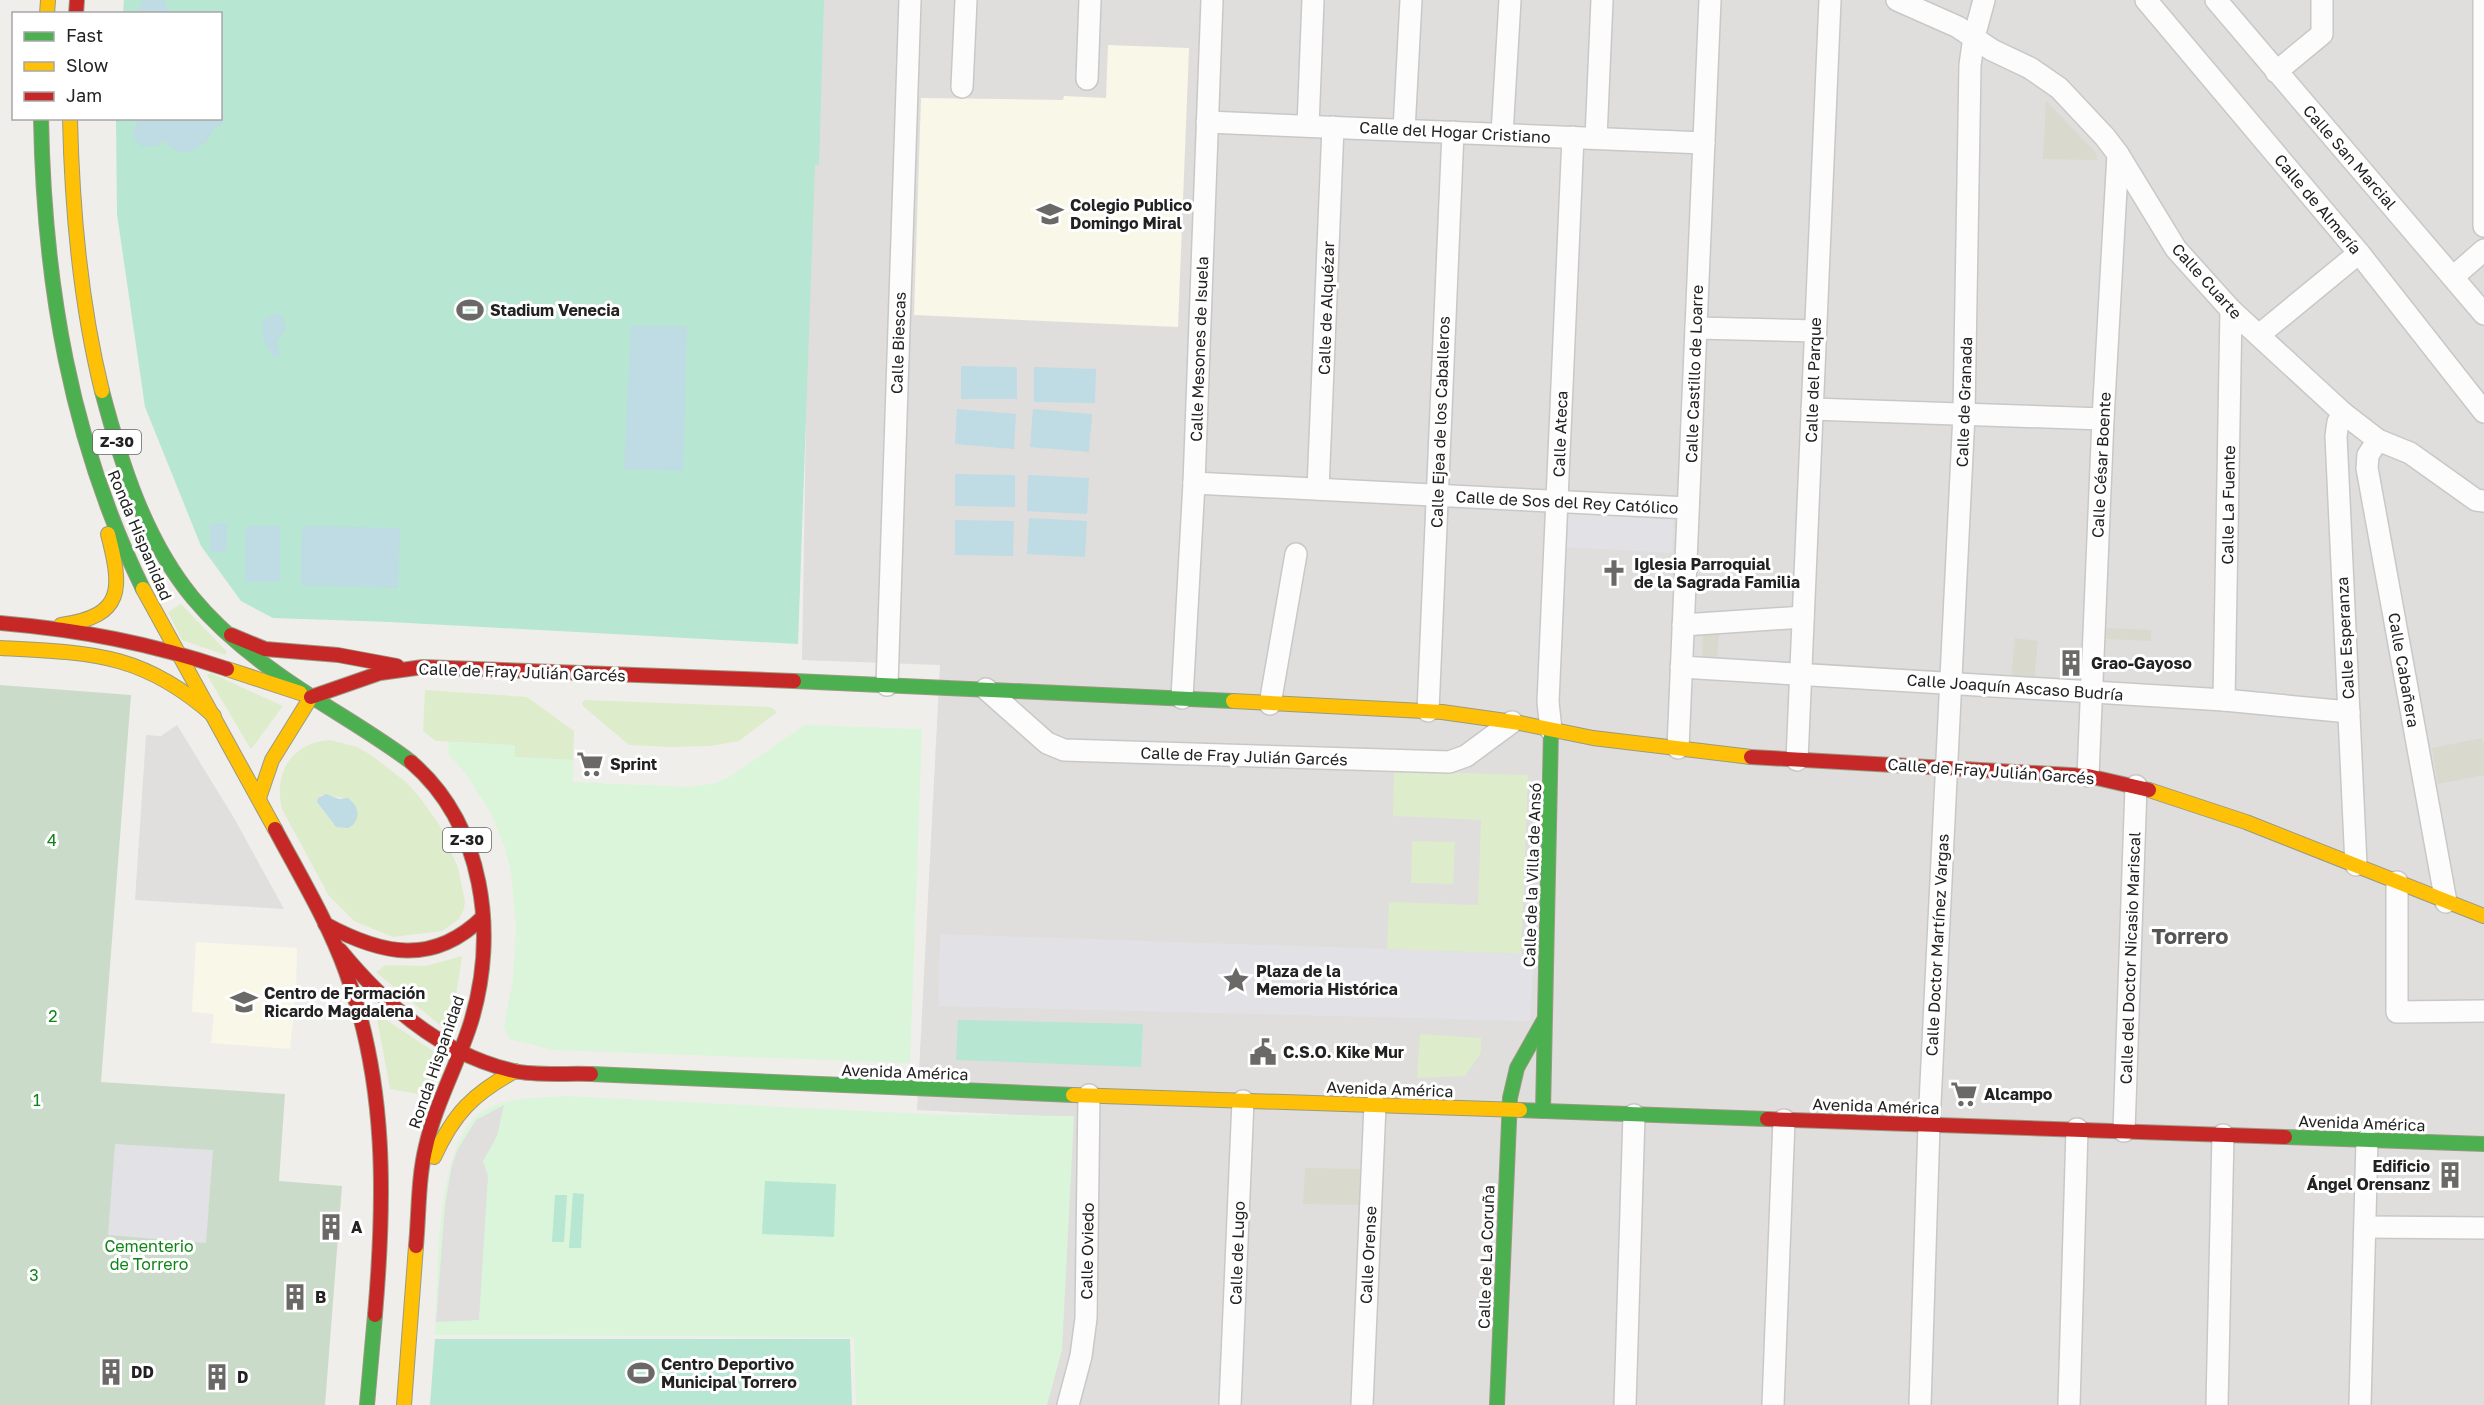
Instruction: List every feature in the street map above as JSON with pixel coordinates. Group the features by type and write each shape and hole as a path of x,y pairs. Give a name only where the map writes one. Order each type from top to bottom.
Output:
{"main road":[{"name":"Ronda Hispanidad","path":"41,120 41,176 48,258 62,343 89,459 135,571 156,614 180,653 339,949 370,1055 381,1136 380,1230 367,1405"},
{"name":"Ronda Hispanidad","path":"70,120 69,172 77,255 92,342 114,435 141,508 164,554 193,598 229,634 311,697 387,745 432,782 446,801 468,840 480,881 483,917 480,982 461,1051 426,1144 419,1189 404,1405"},
{"path":"37,626 86,622 105,610 116,594 118,579 116,560 89,459"},
{"path":"0,623 124,639 180,653 311,697 272,760 259,798"},
{"path":"229,634 265,649 338,655 407,668"},
{"path":"0,648 89,656 136,665 173,684 216,719"},
{"name":"Calle de Fray Julián Garcés","path":"311,697 362,678 407,668 986,689 1428,711 1678,748 1797,760 2088,776 2136,786 2246,822 2484,916"},
{"name":"Calle de la Villa de Ansó","path":"1543,1111 1551,730"},
{"path":"325,924 371,945 414,952 431,950 456,941 475,927 483,917"},
{"name":"Avenida América","path":"339,949 372,988 399,1013 428,1034 461,1051 515,1071 1243,1101 2484,1144"},
{"name":"Calle de la Villa de Ansó","path":"1509,1110 1512,1084 1518,1068 1544,1020"},
{"path":"419,1189 442,1137 455,1115 477,1093 515,1071"},
{"name":"Calle de La Coruña","path":"1497,1405 1509,1110"}],"street":[{"name":"Calle Biescas","path":"887,685 910,0"},
{"path":"962,87 966,0"},
{"path":"1087,79 1090,0"},
{"name":"Calle Mesones de Isuela","path":"1182,698 1194,483 1212,0"},
{"path":"1308,126 1313,0"},
{"path":"1404,130 1411,0"},
{"path":"1502,134 1510,0"},
{"path":"1596,138 1602,0"},
{"name":"Calle Castillo de Loarre","path":"1678,748 1710,0"},
{"name":"Calle del Parque","path":"1797,760 1830,0"},
{"name":"Calle Cuarte","path":"1897,0 1958,27 1992,50 2046,78 2073,102 2118,154 2176,249 2231,310 2343,413 2378,440 2410,453 2476,500 2484,501"},
{"name":"Calle de Granada","path":"1945,767 1952,683 1964,414 1970,65 1974,37 1984,0"},
{"name":"Calle de Almería","path":"2146,0 2359,253 2484,412"},
{"name":"Calle San Marcial","path":"2216,0 2484,314"},
{"path":"2276,72 2322,34 2322,0"},
{"path":"2484,0 2484,225"},
{"name":"Calle del Hogar Cristiano","path":"1207,122 1704,143"},
{"name":"Calle de Alquézar","path":"1318,489 1333,127"},
{"name":"Calle Ejea de los Caballeros","path":"1428,711 1453,132"},
{"name":"Calle Ateca","path":"1551,730 1548,702 1572,138"},
{"name":"Calle César Boente","path":"2088,776 2103,419 2118,154"},
{"path":"2453,277 2484,250"},
{"path":"2259,335 2359,253"},
{"name":"Calle La Fuente","path":"2224,700 2231,310"},
{"path":"1696,328 1815,331"},
{"path":"1812,409 2103,419"},
{"name":"Calle Esperanza","path":"2343,413 2338,422 2336,436 2356,865"},
{"name":"Calle Cabañera","path":"2378,440 2368,455 2367,468 2446,902"},
{"name":"Calle de Sos del Rey Católico","path":"1194,483 1688,508"},
{"path":"1270,704 1296,554"},
{"path":"1683,625 1803,617"},
{"name":"Calle Joaquín Ascaso Budría","path":"1682,667 2224,700 2349,712"},
{"name":"Calle de Fray Julián Garcés","path":"986,689 1047,743 1064,750 1449,762 1466,756 1512,722"},
{"name":"Calle Doctor Martínez Vargas","path":"1920,1405 1929,1124 1945,767"},
{"name":"Calle del Doctor Nicasio Mariscal","path":"2124,1131 2136,786"},
{"path":"2397,882 2397,1012 2484,1011"},
{"name":"Calle Oviedo","path":"1068,1405 1082,1356 1086,1318 1089,1095"},
{"name":"Calle de Lugo","path":"1230,1405 1243,1101"},
{"name":"Calle Orense","path":"1362,1405 1375,1105"},
{"path":"1625,1405 1634,1115"},
{"path":"1773,1405 1784,1120"},
{"path":"2070,1405 2077,1129"},
{"path":"2217,1405 2223,1135"},
{"path":"2360,1405 2367,1140"},
{"path":"2365,1227 2483,1232"}],"shaded area":[{"path":"813,0 2484,0 2484,1405 1019,1405 1061,1117 917,1110 940,665 802,660"},
{"name":"Colegio Publico Domingo Miral","path":"1108,45 1189,48 1178,327 914,315 921,98 1063,100 1064,96 1106,98"},
{"path":"2046,101 2096,153 2097,160 2043,159"},
{"path":"1569,508 1674,513 1672,553 1567,547"},
{"path":"2106,628 2151,630 2151,641 2106,639"},
{"path":"1719,632 1717,661 1702,661 1703,633"},
{"path":"2015,638 2038,641 2034,680 2011,679"},
{"path":"177,725 234,818 284,909 135,900 146,735 161,736"},
{"path":"2482,738 2484,775 2438,784 2432,748"},
{"name":"Plaza de la Memoria Histórica","path":"940,934 1534,954 1530,1021 938,1006"},
{"name":"Centro de Formación Ricardo Magdalena","path":"196,942 297,948 296,992 290,1049 211,1043 214,1014 192,1012"},
{"path":"504,1105 497,1136 483,1161 488,1176 479,1320 436,1322 445,1205 452,1165 458,1149 476,1120"},
{"path":"115,1144 213,1150 206,1243 108,1235"},
{"path":"1305,1168 1360,1169 1359,1205 1303,1204"}],"green space":[{"name":"Stadium Venecia","path":"124,0 824,0 819,165 815,165 798,644 273,618 241,601 201,546 145,407 117,214 116,120 222,120 222,12 123,12"},
{"path":"181,604 227,652 225,655 182,640 168,612"},
{"path":"211,673 283,706 252,748 207,675"},
{"name":"Cementerio de Torrero","path":"0,685 131,695 101,1082 285,1094 279,1181 342,1186 325,1405 0,1405"},
{"path":"425,690 527,697 574,731 573,760 515,757 514,745 436,741 423,731"},
{"path":"585,700 770,707 776,713 739,741 710,746 629,745 583,706 582,703"},
{"path":"805,725 922,729 910,1063 554,1050 509,1039 504,1027 513,979 516,928 511,872 505,848 492,815 466,774 449,755 448,742 515,745 515,757 573,760 573,782 690,787 716,783 729,777"},
{"path":"330,740 357,747 407,783 421,799 440,826 458,868 465,901 459,919 442,931 393,937 354,921 329,896 282,809 280,796 280,783 288,762 296,753 317,742","holes":["321,795 343,798 353,802 333,824 317,802"]},
{"path":"1394,771 1528,775 1521,954 1387,949 1389,902 1478,905 1481,820 1393,816"},
{"path":"1412,841 1455,842 1453,884 1411,883"},
{"path":"462,956 451,1029 446,1030 376,972 386,965 426,966"},
{"path":"376,1013 442,1057 429,1096 390,1089"},
{"path":"958,1020 1143,1024 1141,1067 956,1060"},
{"path":"1420,1034 1481,1038 1481,1053 1465,1076 1417,1078"},
{"path":"565,1096 944,1115 1074,1116 1062,1350 1047,1405 856,1405 854,1337 435,1335 441,1217 446,1184 454,1155 465,1130 480,1113 499,1104 521,1099"},
{"path":"765,1181 836,1184 834,1237 762,1234"},
{"path":"573,1193 584,1194 581,1248 569,1248"},
{"path":"555,1195 567,1195 564,1242 552,1242"},
{"name":"Centro Deportivo Municipal Torrero","path":"435,1339 850,1339 852,1405 430,1405"}],"water":[{"path":"143,0 164,0 170,12 137,12"},
{"path":"222,112 224,119 221,125 214,128 207,141 191,152 179,152 162,141 157,146 143,147 134,137 135,126 139,120 222,120"},
{"path":"276,313 282,316 286,328 277,342 280,355 276,358 266,345 263,329 266,318"},
{"path":"631,326 687,327 683,471 624,469"},
{"path":"961,366 1017,367 1017,399 961,399"},
{"path":"1034,367 1096,369 1095,403 1034,402"},
{"path":"957,409 1016,414 1014,449 955,444"},
{"path":"1033,409 1092,414 1089,452 1030,447"},
{"path":"955,474 1015,475 1015,507 955,506"},
{"path":"1028,475 1089,478 1087,514 1027,511"},
{"path":"1029,518 1087,521 1085,557 1027,554"},
{"path":"955,520 1014,521 1013,556 955,555"},
{"path":"210,524 227,524 226,552 210,552"},
{"path":"246,526 280,526 280,582 245,582"},
{"path":"302,526 400,528 398,588 301,585"},
{"path":"326,794 339,799 348,798 351,801 358,814 353,825 348,828 336,827 317,802 318,798"}],"traffic: fast":[{"path":"41,120 48,241 55,300 66,360 79,418 97,475 118,533 143,589"},
{"path":"102,391 126,473 148,526 176,575 202,609 266,666 411,762"},
{"path":"794,681 1233,701"},
{"path":"1543,1111 1551,730"},
{"path":"1497,1405 1510,1098 1517,1068 1544,1020"},
{"path":"591,1074 1073,1095"},
{"path":"1520,1110 1767,1119"},
{"path":"2285,1137 2484,1144"},
{"path":"367,1405 375,1315"}],"traffic: slow":[{"path":"47,12 48,0"},
{"path":"70,120 78,256 88,324 102,391"},
{"path":"61,625 97,615 108,606 114,596 116,570 108,534"},
{"path":"143,589 275,829"},
{"path":"0,648 62,652 114,660 163,679 214,716"},
{"path":"227,669 300,693"},
{"path":"259,798 272,760 311,697"},
{"path":"1233,701 1442,712 1520,723 1593,738 1751,757"},
{"path":"2149,790 2246,822 2484,916"},
{"path":"434,1157 449,1128 466,1106 487,1088 515,1071"},
{"path":"1073,1095 1520,1110"},
{"path":"404,1405 416,1246"}],"traffic: jam":[{"path":"76,12 77,0"},
{"path":"0,623 59,629 115,639 227,669"},
{"path":"231,635 265,649 338,655 397,666"},
{"path":"311,697 380,673 423,667 794,681"},
{"path":"1751,757 2088,776 2149,790"},
{"path":"411,762 436,788 455,817 469,848 478,882 483,917 483,953 479,988 471,1022 435,1115 423,1158 416,1246"},
{"path":"275,829 339,953 359,1014 369,1056 376,1099 381,1185 375,1315"},
{"path":"325,924 367,943 407,950 426,949 445,943 464,933 483,917"},
{"path":"340,950 376,990 396,1008 439,1040 463,1053 523,1073 591,1074"},
{"path":"1767,1119 2285,1137"}],"place":[{"name":"Colegio Publico Domingo Miral","path":"1050,214"},
{"name":"Stadium Venecia","path":"470,310"},
{"name":"Iglesia Parroquial de la Sagrada Familia","path":"1614,573"},
{"name":"Grao-Gayoso","path":"2071,663"},
{"name":"Sprint","path":"590,764"},
{"name":"Plaza de la Memoria Histórica","path":"1236,980"},
{"name":"Centro de Formación Ricardo Magdalena","path":"244,1002"},
{"name":"C.S.O. Kike Mur","path":"1263,1052"},
{"name":"Alcampo","path":"1964,1094"},
{"name":"Edificio Ángel Orensanz","path":"2450,1175"},
{"name":"A","path":"331,1227"},
{"name":"B","path":"295,1297"},
{"name":"DD","path":"111,1372"},
{"name":"Centro Deportivo Municipal Torrero","path":"641,1373"},
{"name":"D","path":"217,1377"}],"district":[{"name":"Torrero","path":"2190,936"}],"park label":[{"name":"4","path":"52,840"},
{"name":"2","path":"53,1016"},
{"name":"1","path":"37,1100"},
{"name":"3","path":"34,1275"}]}
